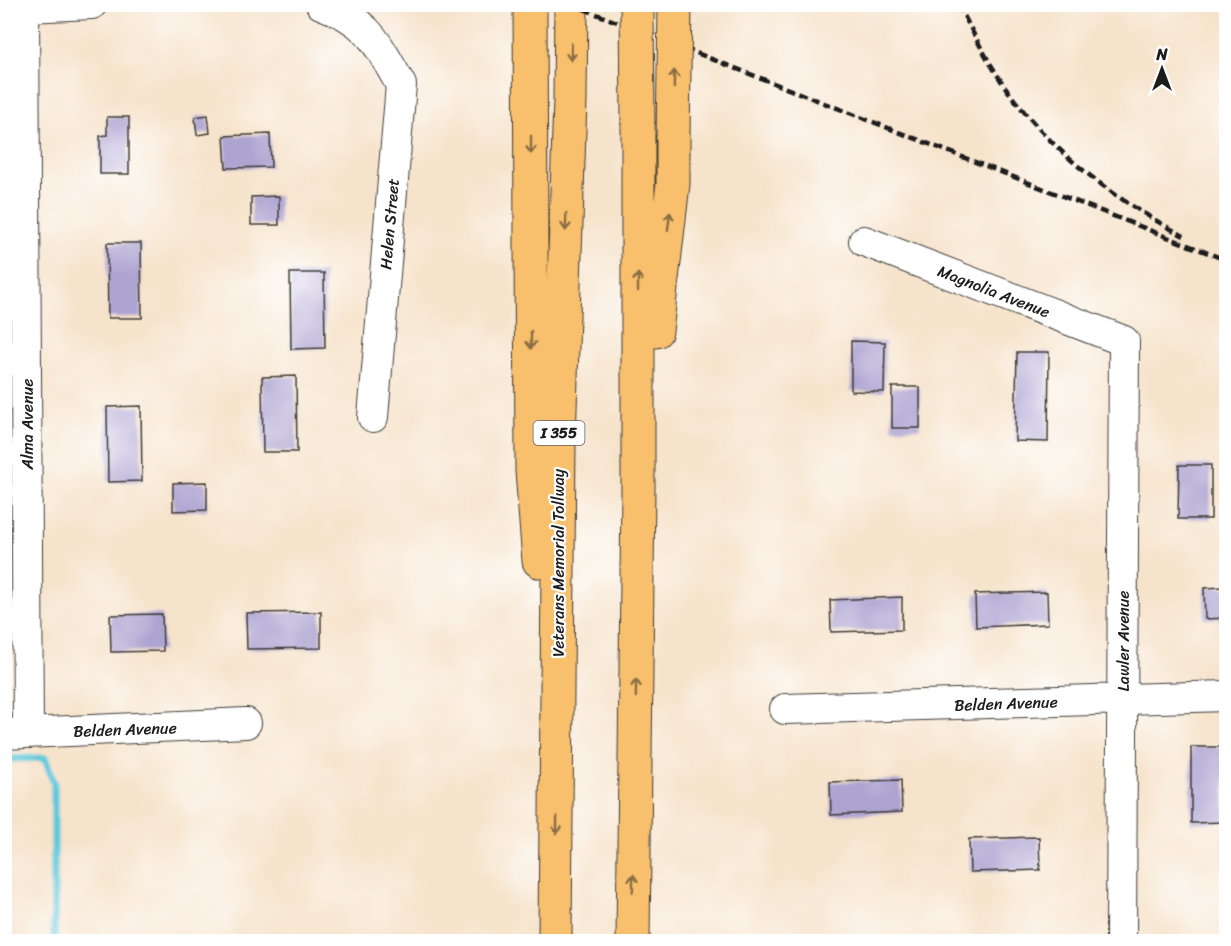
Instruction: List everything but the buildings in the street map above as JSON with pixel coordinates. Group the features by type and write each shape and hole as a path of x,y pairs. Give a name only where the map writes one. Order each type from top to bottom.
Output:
{"highway":[{"path":"530,4 532,471 557,766"},
{"name":"Veterans Memorial Tollway","path":"555,942 559,440 571,4"},
{"path":"633,942 638,488 637,4"},
{"path":"638,488 673,184 675,4"}],"street":[{"path":"14,8 92,4"},
{"name":"Helen Street","path":"321,4 338,10 374,37 401,85 373,417"},
{"name":"Alma Avenue","path":"14,8 16,733"},
{"name":"Magnolia Avenue","path":"864,242 1124,341"},
{"name":"Lawler Avenue","path":"1121,942 1124,341"},
{"name":"Belden Avenue","path":"785,709 1227,696"},
{"name":"Belden Avenue","path":"16,733 246,723"}],"waterway":[{"path":"4,759 45,758 54,783 54,942"}],"railway":[{"path":"571,4 1226,260"},
{"path":"958,4 1006,88 1050,141 1092,177 1136,209 1184,236"}]}
